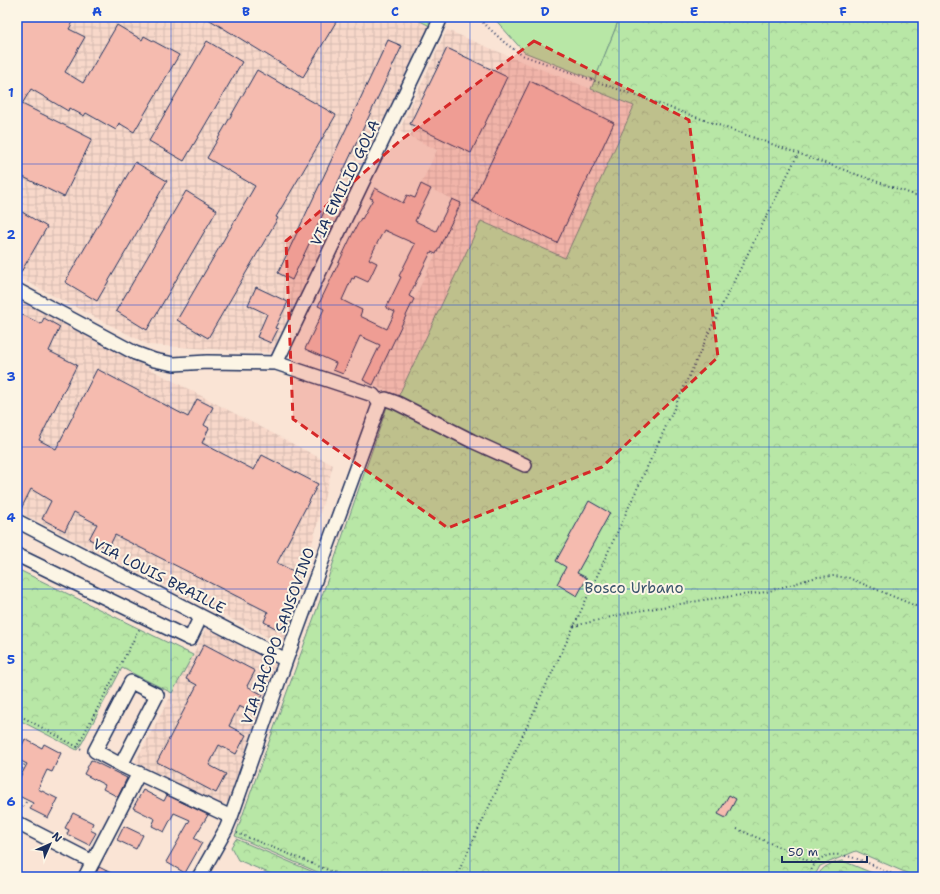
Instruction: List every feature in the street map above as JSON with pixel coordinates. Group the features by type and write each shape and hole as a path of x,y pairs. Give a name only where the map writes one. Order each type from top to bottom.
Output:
{"street":[{"name":"VIA EMILIO GOLA","path":"276,363 441,17"},
{"path":"17,290 135,353 154,360 174,364 207,362 276,363 373,395 378,401 386,400 397,403 472,441 524,465"},
{"name":"VIA JACOPO SANSOVINO","path":"199,877 229,823 378,405 378,401"},
{"name":"VIA LOUIS BRAILLE","path":"17,521 286,660"},
{"path":"17,555 190,639 201,616"},
{"path":"121,765 157,696 131,682 95,751 121,765 138,772 229,823"},
{"path":"86,877 138,772"},
{"path":"17,823 93,862"}],"path":[{"path":"477,17 505,43 522,55 923,198"},
{"path":"456,877 574,626 719,310 798,154"},
{"path":"574,626 632,612 710,599 766,592 817,577 834,576 849,578 923,609"},
{"path":"77,748 146,617"},
{"path":"17,714 84,751"},
{"path":"17,780 25,763"},
{"path":"17,806 23,808 27,800"},
{"path":"229,823 345,877"},
{"path":"737,829 815,864"},
{"path":"808,877 815,864 820,859 827,855 833,854 852,856 899,877"}],"highlighted area":[{"path":"534,41 689,120 718,357 602,467 448,528 293,419 286,241 401,140"}],"shaded area":[{"path":"17,17 412,17 430,26 274,353 149,345 17,277"},
{"path":"447,30 634,106 565,259 482,221 398,397 373,385 460,203 421,184 437,150 399,131"},
{"path":"17,299 333,465 285,646 17,511"},
{"path":"207,626 276,662 228,802 221,805 135,762"}],"green space":[{"path":"412,17 428,17 430,26"},
{"path":"493,17 620,17 595,80 524,52"},
{"name":"Bosco Urbano","path":"620,17 923,17 923,877 916,877 856,851 820,866 814,877 329,877 235,836 326,584 388,404 398,397 481,221 565,258 634,106 591,89"},
{"path":"17,569 193,655 172,693 122,668 77,750 17,719"},
{"path":"236,839 325,877 278,877 238,860 231,847"},
{"path":"843,861 882,877 857,877 841,871 832,877 817,877 821,870 827,866"}],"building":[{"path":"17,17 76,17 69,29 85,37 65,72 83,83 117,25 142,40 144,36 179,55 134,132 119,123 116,130 86,113 84,116 69,108 68,111 31,89 22,104 92,139 64,197 17,174"},
{"path":"205,17 339,17 303,77"},
{"path":"388,40 402,46 292,280 278,273"},
{"path":"207,41 242,62 184,161 149,141"},
{"path":"447,48 507,77 471,153 410,124"},
{"path":"257,70 336,115 276,217 278,218 208,338 177,320 255,186 207,158"},
{"path":"530,81 614,123 557,243 472,201"},
{"path":"135,162 167,181 97,301 65,282"},
{"path":"421,184 431,189 415,221 436,231 452,199 461,203 436,254 431,252 409,296 414,299 373,385 363,380 380,345 360,336 343,374 333,370 336,363 305,349 324,309 318,306 352,235 373,199 370,198 375,188 403,203 407,195 415,198","holes":["384,230 415,244 399,276 401,277 386,308 395,312 387,329 360,316 362,310 342,300 352,278 354,279 355,276 368,282 377,263 369,259"]},
{"path":"186,191 217,210 147,330 116,311"},
{"path":"17,209 47,227 17,279"},
{"path":"256,287 288,302 275,328 278,329 271,343 257,337 267,314 248,305"},
{"path":"17,312 41,324 44,318 60,327 49,351 77,365 39,440 56,449 97,369 188,417 197,399 213,407 204,425 209,428 202,443 254,470 262,455 318,484 277,563 297,573 286,596 297,602 283,632 264,622 268,612 115,535 108,549 89,539 97,524 74,512 65,531 42,519 51,501 31,489 19,513 17,513"},
{"path":"589,501 610,513 577,573 587,578 577,596 557,584 566,567 556,561"},
{"path":"204,644 255,671 247,686 263,695 253,713 239,706 229,726 246,735 236,754 219,745 209,765 226,774 216,793 157,762 197,685 186,679"},
{"path":"25,739 42,748 44,744 61,753 52,772 47,770 38,789 58,799 48,818 30,809 33,803 17,795 17,783 27,764 17,759 17,756"},
{"path":"91,760 127,778 118,797 103,789 105,785 84,774"},
{"path":"143,790 164,801 167,795 208,815 194,838 202,843 185,873 166,862 190,820 174,813 164,832 152,826 155,819 133,808"},
{"path":"729,795 736,799 726,818 718,814"},
{"path":"73,813 93,823 90,830 96,833 89,845 67,834 69,830 65,828"},
{"path":"124,826 143,835 136,849 117,840"},
{"path":"99,867 119,877 94,877"}]}
